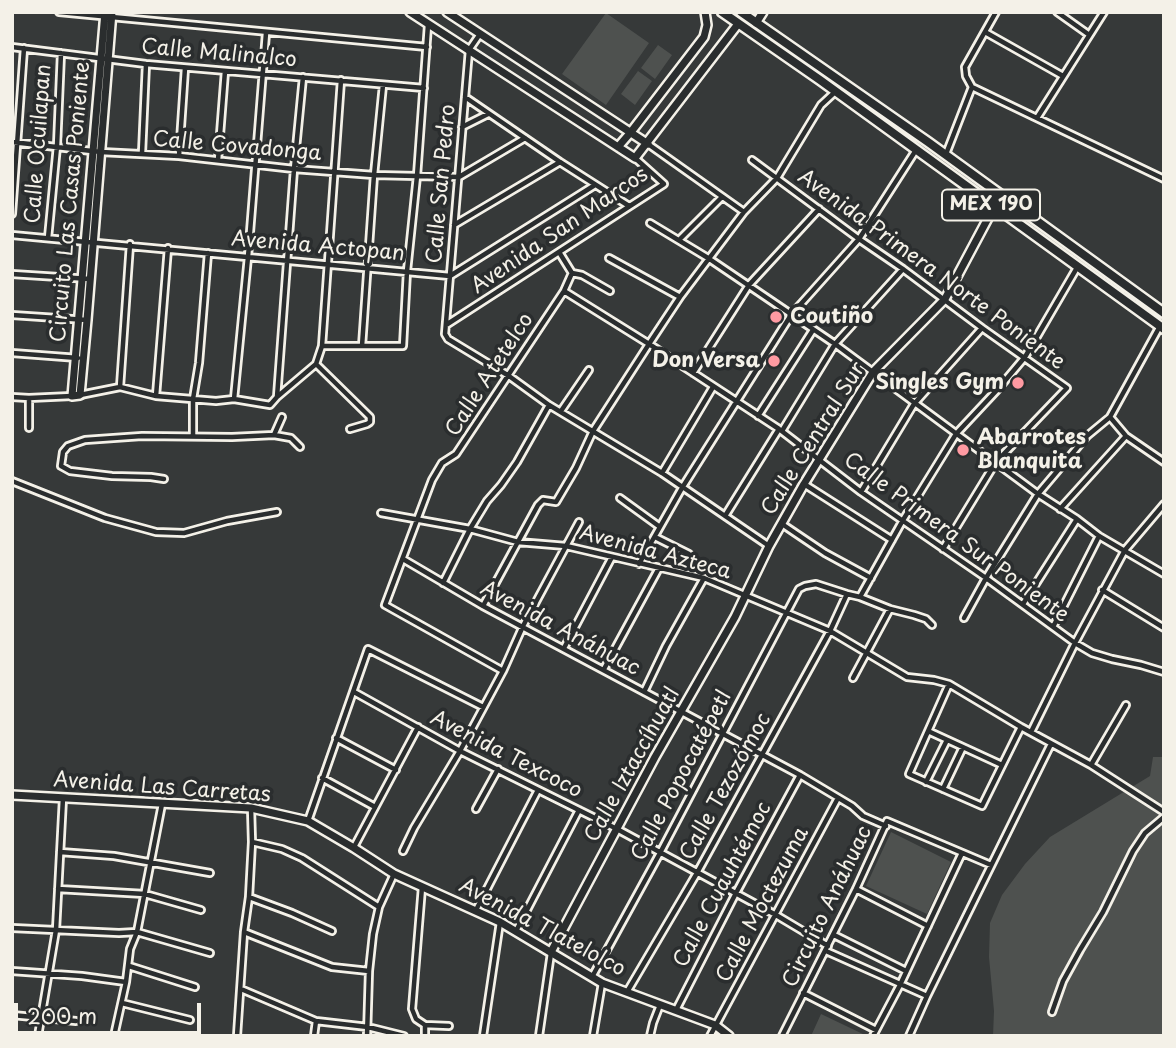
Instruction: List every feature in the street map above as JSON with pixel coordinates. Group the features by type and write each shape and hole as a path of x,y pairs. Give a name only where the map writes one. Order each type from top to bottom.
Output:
{"main road":[{"name":"MEX 190","path":"722,12 1162,327"},
{"name":"MEX 190","path":"745,14 759,18 824,69 1164,313"}],"street":[{"path":"59,12 427,47"},
{"path":"410,12 635,158 738,24"},
{"path":"447,12 631,132 744,212"},
{"path":"618,147 704,37 707,25 705,12"},
{"path":"996,12 965,67 972,87 1164,179"},
{"path":"1057,12 1088,34"},
{"path":"1037,118 1104,12"},
{"name":"Circuito Las Casas Poniente","path":"76,396 108,15"},
{"path":"323,346 403,346 429,24"},
{"path":"985,32 1063,76"},
{"path":"234,399 266,33"},
{"name":"Calle San Pedro","path":"480,34 469,50 445,334 448,339 509,376"},
{"name":"Calle Malinalco","path":"12,47 185,68 424,88"},
{"path":"12,214 15,143 24,48"},
{"name":"Calle Ocuilapan","path":"48,238 57,146 61,52"},
{"path":"142,153 146,64"},
{"path":"180,156 185,68"},
{"path":"218,160 225,71"},
{"path":"277,397 303,77"},
{"path":"12,397 76,396 120,387 156,396 216,401 234,399 270,405 316,364 323,346 341,80"},
{"path":"362,346 383,85"},
{"path":"946,155 972,87"},
{"path":"483,606 538,505 543,500 556,502 593,431 680,297 744,212 777,178 821,105 835,92"},
{"path":"465,97 629,205"},
{"path":"462,127 488,114"},
{"path":"459,177 525,138"},
{"name":"Calle Covadonga","path":"15,143 180,156 294,169 374,175 459,177"},
{"path":"639,564 682,488 791,316 859,239 916,150"},
{"name":"Avenida San Marcos","path":"446,325 664,184 635,158"},
{"name":"Avenida Primera Norte Poniente","path":"752,160 1067,388 996,462"},
{"path":"454,225 560,162"},
{"path":"450,276 595,185"},
{"path":"679,240 722,197"},
{"name":"Calle Central Sur","path":"746,594 781,523 873,372 945,299 995,207"},
{"path":"693,373 750,285 819,209"},
{"path":"650,223 750,285 835,344 1099,536 1164,574"},
{"name":"Avenida Actopan","path":"12,235 450,276"},
{"path":"120,387 130,244"},
{"path":"156,396 168,248"},
{"path":"559,252 572,274 582,275 610,291"},
{"path":"193,437 193,399 199,363 208,253"},
{"path":"609,258 680,297"},
{"path":"860,597 891,540 956,434 1025,357 1078,265"},
{"path":"725,516 835,344 904,269"},
{"path":"12,274 87,279"},
{"name":"Calle Atetelco","path":"503,671 385,605 432,480 442,463 456,454 564,292 572,274"},
{"name":"Calle Primera Sur Poniente","path":"564,292 780,430 861,492 1023,604 1074,643 1092,653 1164,672"},
{"path":"12,315 83,320"},
{"path":"964,618 1038,494 1087,436 1110,417 1162,327"},
{"path":"861,492 914,404 982,328"},
{"path":"758,416 813,330"},
{"path":"12,353 79,358"},
{"path":"316,364 370,417 367,424 350,429"},
{"path":"561,411 589,370"},
{"path":"509,376 549,405 662,474 769,546"},
{"path":"662,474 713,387"},
{"path":"29,398 29,428"},
{"path":"443,583 486,501 517,462 549,405"},
{"path":"274,435 282,417"},
{"path":"1110,417 1126,436 1164,462"},
{"path":"164,479 70,471 61,467 63,452 68,446 85,440 142,436 274,435 292,438 300,447"},
{"path":"1060,509 1126,436"},
{"path":"943,549 996,462"},
{"path":"12,481 105,518 156,532 184,533 227,521 277,512"},
{"path":"804,484 891,540"},
{"path":"620,498 660,527"},
{"path":"1031,733 1074,643 1125,550 1164,504"},
{"name":"Avenida Azteca","path":"382,513 470,529 518,542 566,546 704,578 830,631 907,677 949,684"},
{"path":"1023,604 1077,519"},
{"path":"403,851 503,671 523,626 579,522"},
{"path":"781,523 825,553 871,578"},
{"path":"1053,627 1099,536"},
{"path":"655,537 689,554"},
{"path":"564,648 612,557"},
{"name":"Avenida Anáhuac","path":"403,559 483,606 800,775 852,806 863,816 886,827"},
{"path":"604,670 659,568"},
{"path":"644,692 704,578"},
{"name":"Calle Popocatépetl","path":"592,977 799,589 816,584 847,594"},
{"path":"1102,590 1164,628"},
{"name":"Calle Iztaccíhuatl","path":"551,952 654,758 746,594"},
{"path":"847,594 926,619 932,625"},
{"name":"Calle Tezozómoc","path":"627,992 697,873 830,631 847,594"},
{"path":"852,678 890,609"},
{"path":"308,821 368,649 483,707"},
{"path":"1021,727 982,806 909,774 949,684 1091,765 1164,815 1145,833 1133,851 1103,912 1063,981 1052,1012"},
{"name":"Avenida Texcoco","path":"354,692 460,751 617,829 736,893 776,915 827,949 927,996"},
{"path":"1091,765 1126,705"},
{"path":"354,848 418,727"},
{"path":"928,731 1002,765"},
{"path":"336,738 397,770"},
{"path":"926,782 947,740"},
{"path":"909,1036 1051,744"},
{"path":"943,789 963,747"},
{"path":"476,809 498,769"},
{"name":"Calle Cuauhtémoc","path":"676,1010 800,775"},
{"path":"323,778 375,807"},
{"path":"476,910 538,790"},
{"name":"Avenida Las Carretas","path":"12,796 251,808 308,821"},
{"path":"38,1036 56,930 63,798"},
{"name":"Calle Moctezuma","path":"710,1036 838,798"},
{"path":"114,1036 162,804"},
{"path":"237,1036 249,897 251,808"},
{"path":"516,931 579,810"},
{"name":"Avenida Tlatelolco","path":"308,821 394,874 500,922 602,983 715,1026 729,1036"},
{"name":"Circuito Anáhuac","path":"782,1036 827,949 887,821 962,853"},
{"path":"252,842 282,849 302,858 379,907"},
{"path":"60,852 114,856 210,873"},
{"path":"803,993 875,1033 962,853 991,865"},
{"path":"367,1036 373,934 379,907 394,874"},
{"path":"422,887 412,1009 415,1019 425,1025 449,1026"},
{"path":"58,889 145,894 201,910"},
{"path":"856,889 928,926"},
{"path":"249,897 332,931"},
{"path":"483,1036 500,922"},
{"path":"12,928 137,932 210,953"},
{"path":"244,932 332,967 369,971"},
{"path":"834,934 906,971"},
{"path":"539,1036 551,952"},
{"path":"129,966 195,987"},
{"path":"12,971 126,982"},
{"path":"593,1036 602,983"},
{"path":"241,989 316,1021 368,1027 404,1036"},
{"path":"122,1003 190,1020"},
{"path":"650,1036 660,1004"},
{"path":"12,1015 76,1021"},
{"path":"314,1036 316,1021"},
{"path":"425,1025 425,1036"}],"shaded area":[{"path":"606,13 649,43 606,105 562,74"},
{"path":"658,45 672,55 655,79 641,68"},
{"path":"638,71 652,81 635,105 621,94"},
{"path":"1153,757 1164,757 1164,1036 993,1036 990,923 1002,895 1050,837 1150,776"},
{"path":"891,832 951,862 927,914 866,886"},
{"path":"821,1014 865,1035 865,1036 811,1036"}],"place":[{"name":"Coutiño","path":"776,317"},
{"name":"Don Versa","path":"774,361"},
{"name":"Singles Gym","path":"1018,383"},
{"name":"Abarrotes Blanquita","path":"963,450"}]}
